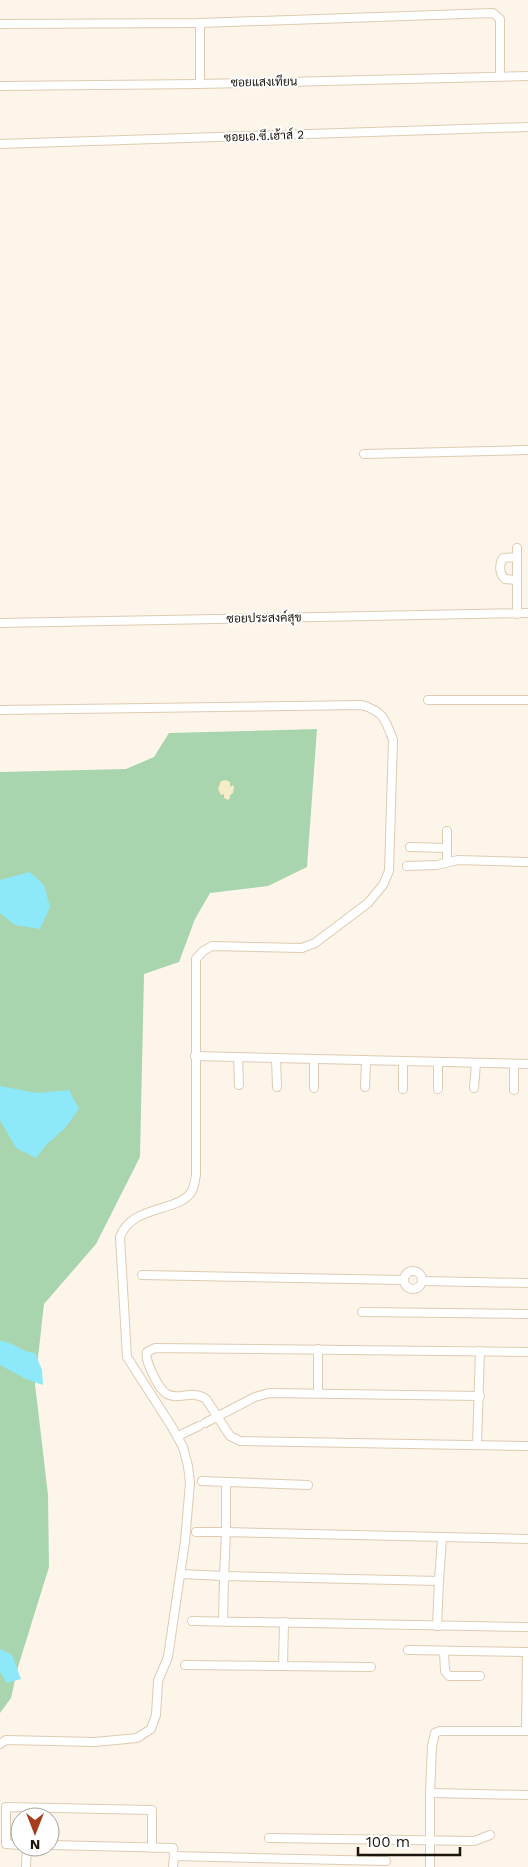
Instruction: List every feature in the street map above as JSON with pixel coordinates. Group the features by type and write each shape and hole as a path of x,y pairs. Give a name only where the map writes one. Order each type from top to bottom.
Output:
{"street":[{"path":"0,24 200,23 493,14 500,19 500,76"},
{"path":"200,23 200,84"},
{"name":"ซอยแสงเทียน","path":"0,86 200,84 528,76"},
{"name":"ซอยเอ.ซี.เฮ้าส์ 2","path":"0,144 528,127"},
{"path":"364,454 528,450"},
{"path":"517,548 517,614"},
{"path":"517,557 503,558 501,561 501,571 504,579 517,580"},
{"name":"ซอยประสงค์สุข","path":"0,623 528,613"},
{"path":"428,700 528,700"},
{"path":"0,710 362,704 377,709 386,721 393,740 389,870 383,885 368,903 315,944 302,948 212,946 203,951 196,959 196,1175 192,1191 183,1199 138,1216 123,1228 120,1237 127,1357 178,1436 188,1466 190,1483 190,1505 181,1574 168,1657 158,1681 156,1715 150,1729 137,1738 94,1742 6,1740 0,1744"},
{"path":"447,831 447,862"},
{"path":"410,847 447,848"},
{"path":"407,866 437,865 458,860 528,862"},
{"path":"195,1056 528,1064"},
{"path":"238,1057 239,1085"},
{"path":"276,1058 277,1087"},
{"path":"314,1059 314,1088"},
{"path":"365,1087 366,1060"},
{"path":"403,1061 403,1089"},
{"path":"438,1062 438,1088"},
{"path":"474,1088 476,1063"},
{"path":"514,1064 514,1090"},
{"path":"414,1270 420,1274 422,1281 421,1285 415,1288 408,1287 404,1280 407,1273 414,1270"},
{"path":"142,1275 404,1280"},
{"path":"422,1281 528,1284"},
{"path":"362,1312 528,1314"},
{"path":"528,1352 155,1348 147,1352 146,1357 151,1370 165,1393 172,1396 193,1394 206,1399 230,1436 240,1441 528,1446"},
{"path":"318,1349 318,1393"},
{"path":"477,1445 480,1351"},
{"path":"178,1436 233,1407 261,1395 318,1393 480,1396"},
{"path":"202,1481 308,1485"},
{"path":"223,1621 226,1482"},
{"path":"196,1532 528,1539"},
{"path":"437,1626 442,1538"},
{"path":"181,1574 439,1581"},
{"path":"192,1621 528,1627"},
{"path":"283,1666 284,1622"},
{"path":"408,1650 528,1652 527,1731 437,1732 433,1736 430,1793 430,1867"},
{"path":"444,1651 445,1671 449,1676 480,1676"},
{"path":"185,1665 371,1667"},
{"path":"430,1793 528,1794"},
{"path":"10,1807 6,1807 6,1844 10,1844"},
{"path":"60,1808 152,1810 152,1848"},
{"path":"269,1838 474,1841 490,1835"},
{"path":"60,1845 173,1848 173,1867"},
{"path":"174,1856 373,1864 386,1861"}],"green space":[{"path":"317,729 307,867 268,886 210,893 195,919 179,962 144,974 140,1157 96,1244 44,1304 35,1384 48,1495 49,1567 18,1667 11,1698 0,1713 0,772 126,769 154,757 169,733"}],"sand":[{"path":"226,780 230,782 230,787 233,785 234,787 233,793 228,800 224,798 224,794 221,795 218,789 221,781"}],"water":[{"path":"30,872 44,885 50,907 40,929 15,925 0,913 0,880"},
{"path":"0,1086 37,1093 69,1090 79,1109 65,1128 45,1146 36,1158 16,1148 0,1120"},
{"path":"0,1341 35,1353 42,1370 43,1385 26,1379 0,1365"},
{"path":"0,1649 12,1655 21,1679 7,1683 0,1672"}]}
